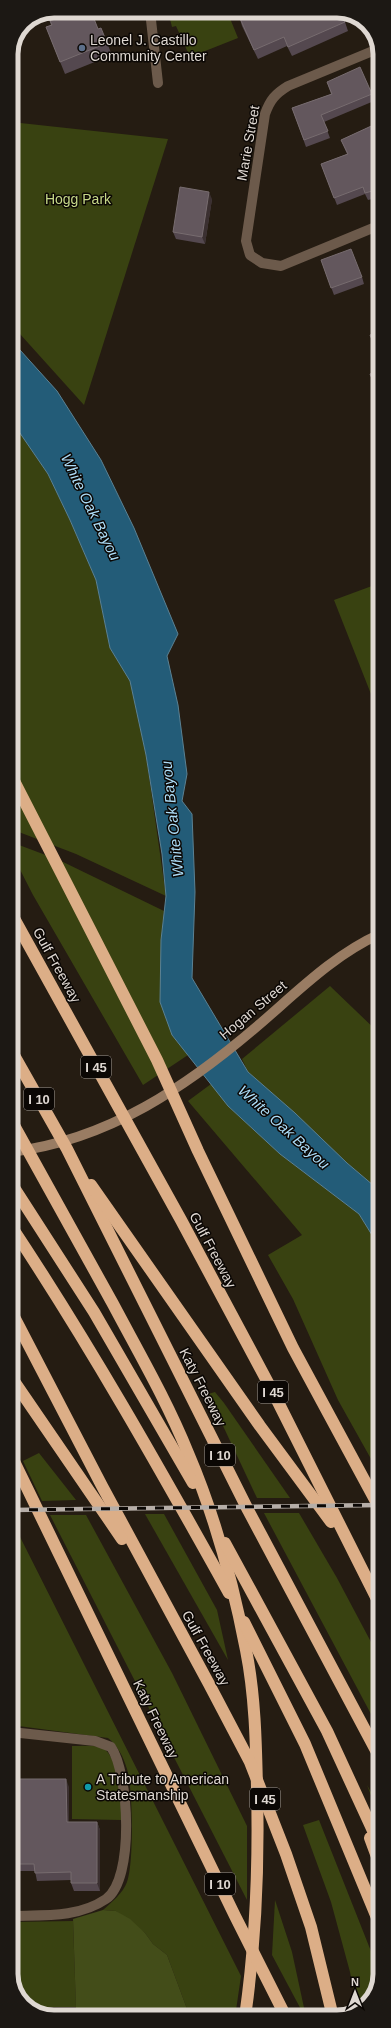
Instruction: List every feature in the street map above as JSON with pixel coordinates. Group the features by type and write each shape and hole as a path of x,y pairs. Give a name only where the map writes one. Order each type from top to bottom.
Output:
{"highway":[{"path":"18,789 157,1060 254,1269 293,1348 373,1496"},
{"name":"Gulf Freeway","path":"18,926 181,1220 274,1394 373,1591"},
{"name":"Katy Freeway","path":"18,1063 66,1149 248,1510 373,1745"},
{"path":"18,1133 162,1395 188,1452 213,1518 232,1584 246,1652 254,1715 256,1757 258,1890 246,2010"},
{"path":"66,1149 260,1426 327,1517 360,1566"},
{"path":"18,1194 94,1312 190,1478 327,1731 373,1831"},
{"path":"18,1237 88,1346 163,1474 233,1600 306,1744 373,1908"},
{"name":"Gulf Freeway","path":"18,1324 102,1486 250,1762 286,1854 311,1927 331,2010"},
{"path":"18,1387 164,1602"},
{"name":"Katy Freeway","path":"18,1469 282,2010"},
{"path":"349,1778 373,1846"}],"main road":[{"name":"Hogan Street","path":"18,1151 50,1145 116,1123 180,1086 242,1040 313,978 351,951 373,938"}],"street":[{"path":"151,18 158,83"},
{"name":"Marie Street","path":"373,51 288,86 275,93 265,114 246,241 250,255 262,264 281,266 373,228"},
{"path":"18,1733 95,1741 106,1744 114,1751 124,1788 126,1838 123,1868 118,1882 108,1898 79,1912 18,1916"}],"green space":[{"path":"170,18 230,18 238,38 190,57 176,26 172,27"},
{"name":"Hogg Park","path":"18,123 168,139 84,405 18,332"},
{"path":"18,430 48,474 70,520 96,580 110,648 130,680 146,755 166,896 76,854 18,832"},
{"path":"373,586 373,699 334,600"},
{"path":"18,845 59,860 164,911 161,940 172,1035 188,1055 143,1085 33,895 18,866"},
{"path":"330,986 373,1027 373,1185 248,1072 242,1059"},
{"path":"211,1084 228,1106 280,1154 359,1214 373,1237 373,1462 338,1400 293,1299 268,1255 302,1235 188,1101"},
{"path":"215,1392 290,1498 257,1498 208,1394"},
{"path":"39,1453 76,1500 42,1501 23,1461"},
{"path":"264,1513 299,1513 337,1578 373,1646 373,1718"},
{"path":"145,1514 164,1514 217,1610 228,1660"},
{"path":"50,1515 86,1515 172,1673 247,1826 247,1900"},
{"path":"18,1533 241,1976 236,2010 187,2010 167,1955 153,1944 145,1933 116,1911 103,1910 123,1890 127,1882 132,1843 131,1792 127,1769 120,1752 108,1738 18,1726"},
{"path":"72,1746 100,1747 107,1751 112,1759 118,1779 122,1820 72,1819"},
{"path":"367,1785 373,1796 373,1801"},
{"path":"319,1820 373,1956 373,1979 371,1986 364,1998 356,2004 350,1972 331,1902 303,1825"},
{"path":"275,1900 292,1952 304,2010 301,2010 272,1955"},
{"path":"103,1910 116,1911 130,1919 145,1933 153,1944 167,1955 187,2010 49,2010 76,2009 73,1919"},
{"path":"73,1921 76,2007 40,2007 27,1998 18,1979 18,1922"}],"water":[{"name":"White Oak Bayou","path":"18,348 57,391 101,460 134,528 178,634 167,656 178,705 187,774 182,801 192,814 195,892 192,978 248,1072 373,1185 373,1237 359,1214 280,1154 228,1106 172,1035 160,1002 161,940 166,896 162,854 146,755 130,681 110,648 96,580 48,474 18,430"}],"building":[{"path":"94,18 98,29 101,28 107,43 60,62 46,27 52,25 49,19"},
{"path":"240,18 340,18 344,19 345,22 288,47 284,37 254,50"},
{"path":"360,67 372,94 321,115 328,131 304,140 292,108 332,94 327,82"},
{"path":"373,125 373,191 365,193 363,187 334,198 321,164 348,154 341,140"},
{"path":"180,187 209,192 202,237 173,232"},
{"path":"351,249 362,277 331,288 321,260"},
{"path":"373,334 373,342 370,335"},
{"path":"373,373 373,381 370,374"},
{"path":"18,1779 66,1779 67,1822 97,1822 97,1883 71,1883 71,1872 35,1873 34,1864 18,1864"}],"railway":[{"path":"18,1510 373,1505"}],"place":[{"name":"Leonel J. Castillo Community Center","path":"82,48"},
{"name":"A Tribute to American Statesmanship","path":"88,1787"}]}
